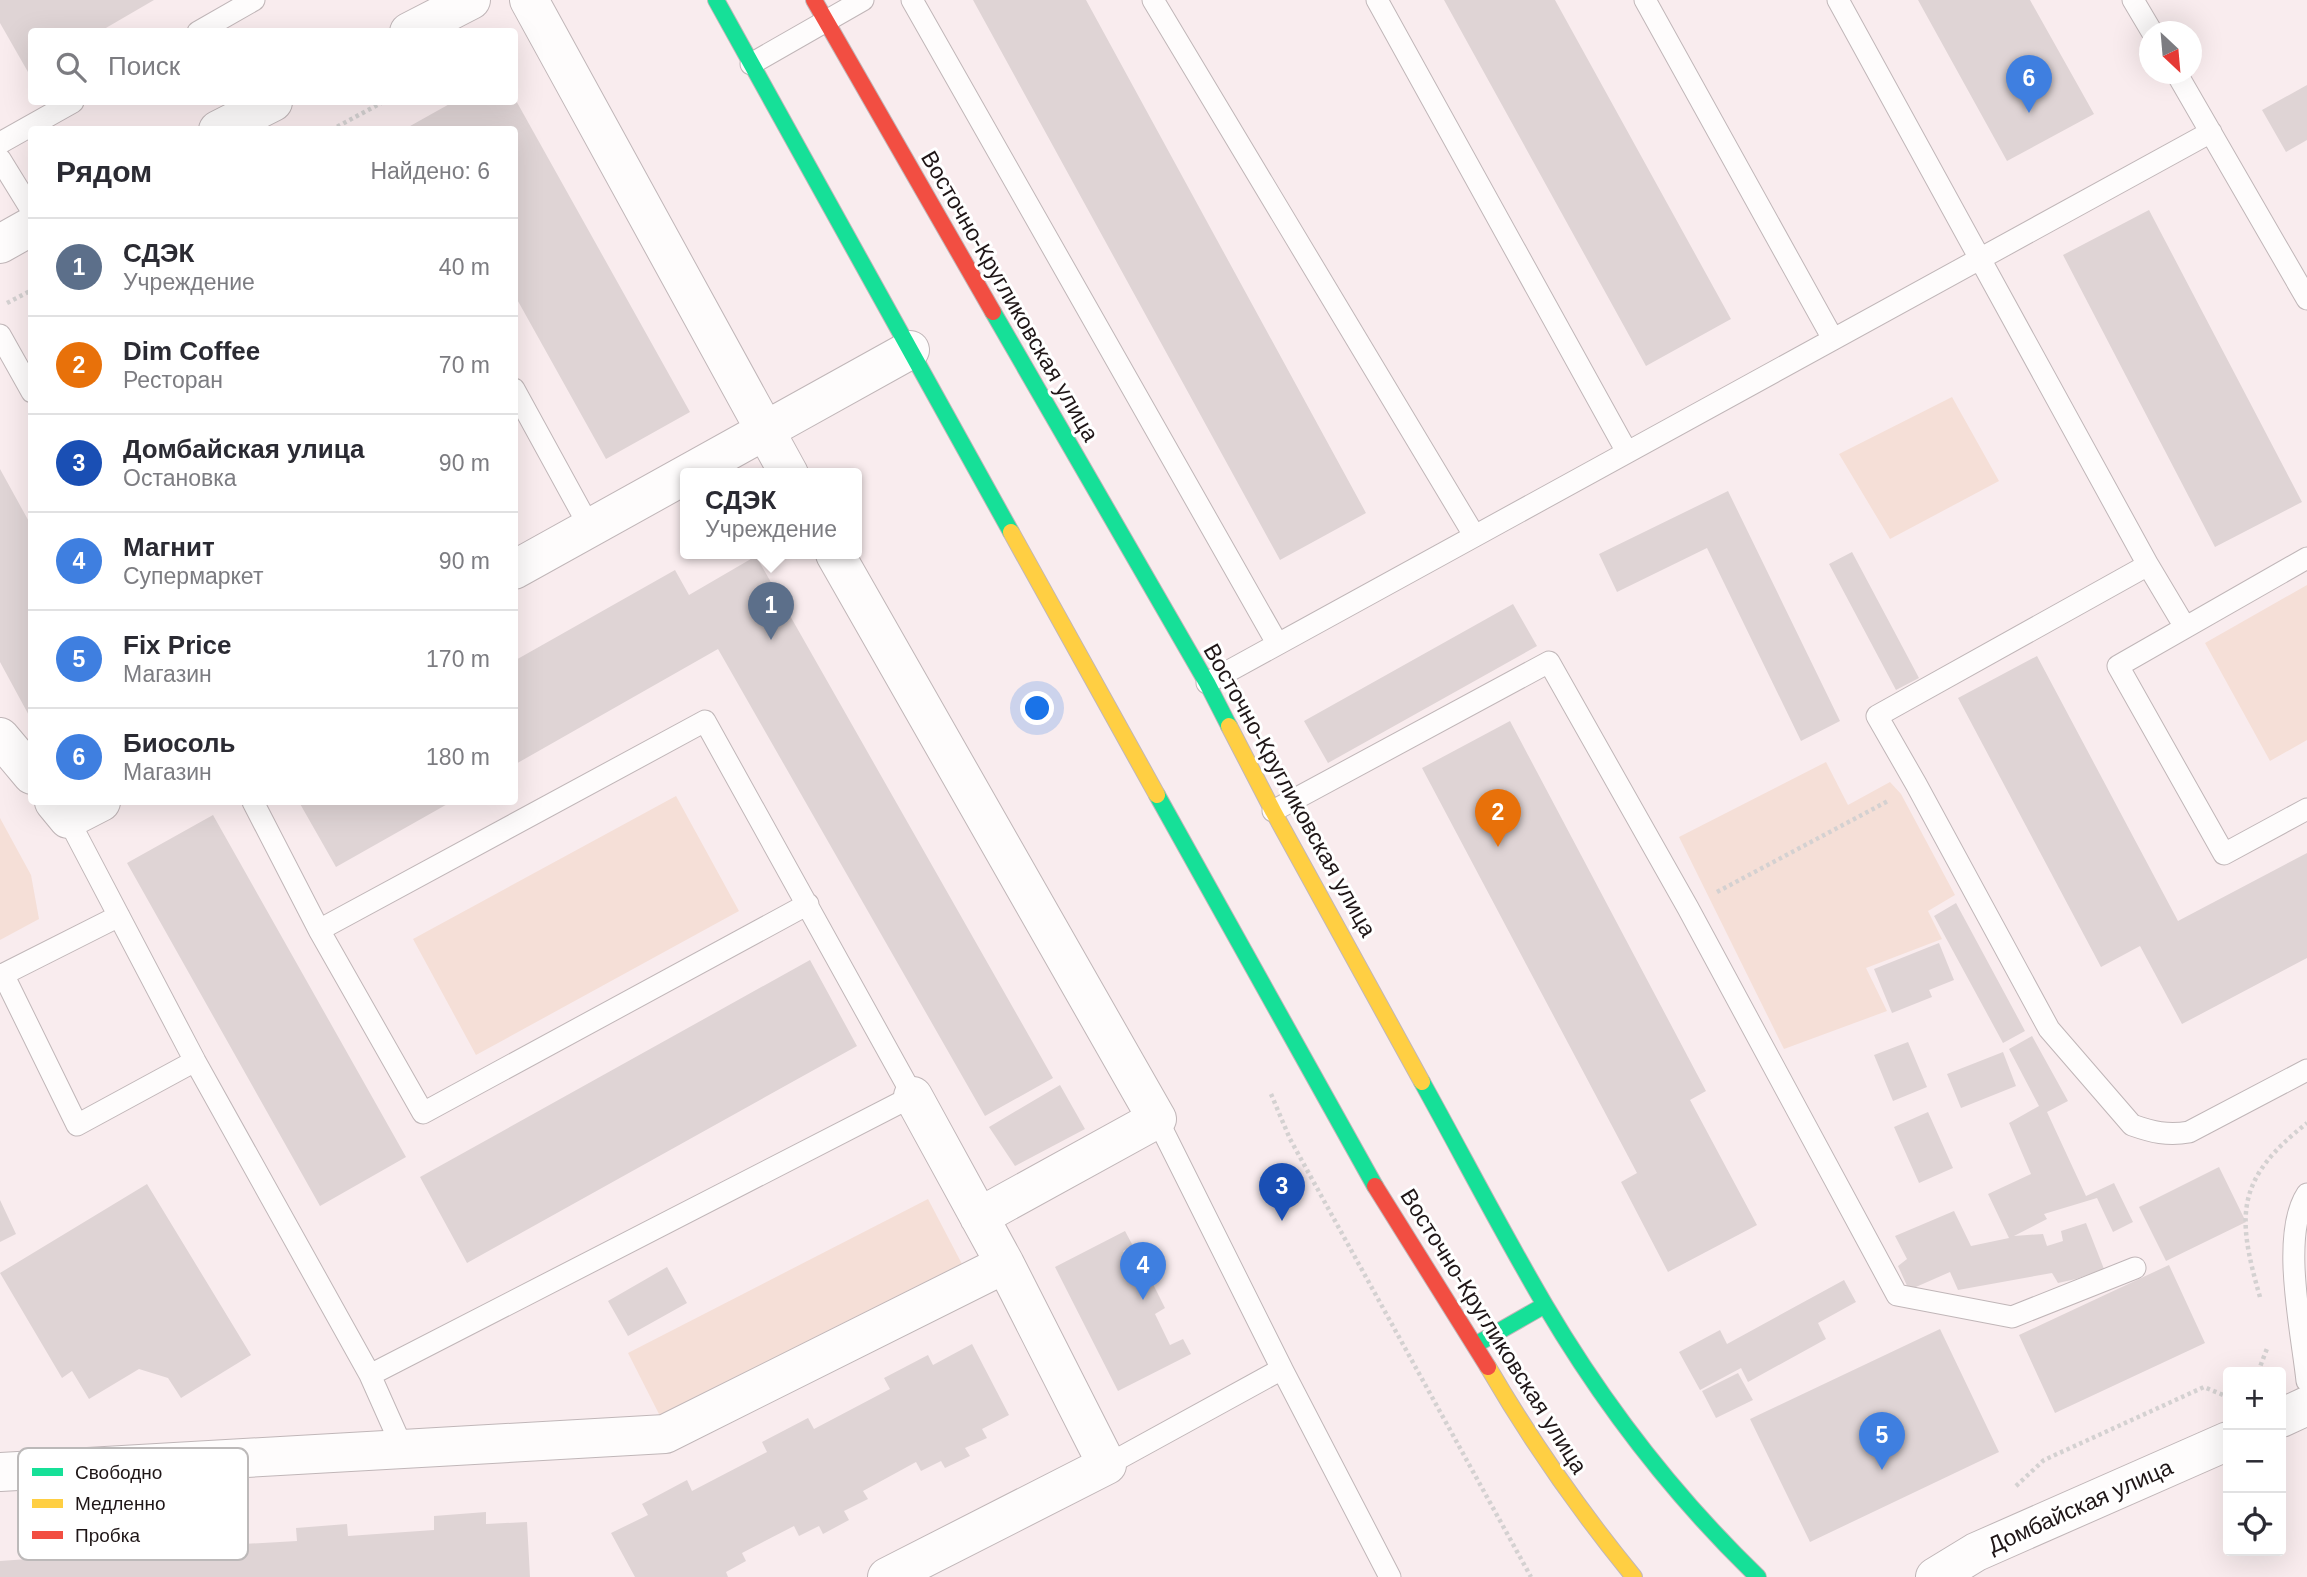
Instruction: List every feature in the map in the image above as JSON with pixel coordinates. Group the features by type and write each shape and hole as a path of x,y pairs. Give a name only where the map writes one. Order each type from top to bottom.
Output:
{"street":[{"path":"417,28 471,0"},
{"path":"529,0 786,468"},
{"name":"Восточно-Кругликовская улица","path":"716,0 1362,1166 1523,1426 1596,1531 1634,1577"},
{"name":"Восточно-Кругликовская улица","path":"814,0 1207,682 1273,811 1545,1305 1568,1342 1664,1477 1722,1544 1758,1577"},
{"path":"226,126 267,105"},
{"path":"0,244 28,228"},
{"path":"695,468 910,350"},
{"path":"518,567 680,476"},
{"path":"838,559 1157,1119 979,1217"},
{"path":"0,737 28,770"},
{"path":"61,810 86,805"},
{"path":"887,1577 1107,1465 1005,1264 913,1096"},
{"path":"248,1458 665,1434 1005,1264"},
{"path":"1475,1345 1545,1305"},
{"path":"2286,1416 2307,1406"},
{"name":"Домбайская улица","path":"1935,1577 2223,1443"},
{"path":"0,1472 18,1471"}],"lane":[{"path":"205,28 254,0"},
{"path":"751,64 863,0"},
{"path":"912,0 1277,643"},
{"path":"1153,0 1474,535"},
{"path":"1377,0 1627,452"},
{"path":"1645,0 1832,339"},
{"path":"1838,0 2148,565 2185,627"},
{"path":"2133,0 2145,21"},
{"path":"2183,84 2307,299"},
{"path":"30,126 68,105"},
{"path":"0,143 28,127"},
{"path":"1207,682 2211,132"},
{"path":"0,159 28,204"},
{"path":"0,335 28,385"},
{"path":"518,396 589,526"},
{"path":"2307,558 2118,666 2224,854 2307,808"},
{"path":"2148,565 1877,716 2049,1029 2132,1125 2151,1132 2172,1135 2189,1132 2307,1070"},
{"path":"1273,811 1549,662 1688,908 1897,1295 2012,1317 2135,1268"},
{"path":"319,930 705,721 913,1096 370,1375"},
{"path":"255,805 319,930 423,1113 808,904"},
{"path":"61,810 195,1062 370,1375 403,1449"},
{"path":"119,916 1,975 77,1125 195,1062"},
{"path":"1157,1119 1390,1577"},
{"path":"2307,1194 2295,1223 2292,1254 2307,1381"},
{"path":"1107,1465 1282,1369"}],"path":[{"path":"338,126 377,105"},
{"path":"0,306 28,292"},
{"path":"1688,908 1916,784"},
{"path":"2007,1493 2043,1460 2204,1387 2223,1394"}],"shaded area":[{"path":"1952,397 1999,481 1890,539 1839,454"},
{"path":"2307,585 2307,740 2270,761 2205,643"},
{"path":"1826,762 1848,805 1890,782 1901,794 1955,895 1928,911 1942,939 1866,968 1887,1011 1784,1049 1679,837"},
{"path":"676,796 739,911 476,1055 413,939"},
{"path":"0,818 31,875 39,919 0,940"},
{"path":"928,1199 962,1264 661,1418 628,1353"}],"building":[{"path":"0,0 154,0 106,28 28,28 28,72 0,23"},
{"path":"973,0 1086,0 1366,513 1280,560"},
{"path":"1444,0 1555,0 1731,319 1646,366"},
{"path":"1918,0 2030,0 2094,114 2007,161"},
{"path":"2307,85 2307,140 2286,152 2262,110"},
{"path":"518,104 690,412 606,459 518,301 518,126 410,126 448,105"},
{"path":"2149,210 2302,502 2215,547 2063,255"},
{"path":"0,469 28,520 28,714 0,662"},
{"path":"1728,491 1840,721 1801,741 1707,548 1617,592 1599,554"},
{"path":"1852,552 1919,678 1896,690 1829,564"},
{"path":"751,559 758,559 1053,1078 985,1116 718,649 518,763 518,659 675,570 689,595"},
{"path":"1513,604 1537,646 1328,763 1304,721"},
{"path":"2037,656 2178,921 2307,853 2307,958 2182,1024 2140,946 2101,967 1958,698"},
{"path":"1510,721 1706,1091 1690,1100 1757,1225 1668,1272 1621,1182 1637,1173 1422,768"},
{"path":"301,805 446,805 336,867"},
{"path":"213,815 406,1157 320,1206 127,863"},
{"path":"1956,903 2025,1031 2003,1043 1934,916"},
{"path":"1939,943 1954,980 1929,990 1932,997 1892,1013 1874,969"},
{"path":"810,960 857,1046 467,1263 420,1177"},
{"path":"2032,1036 2068,1101 2047,1112 2086,1196 2114,1183 2133,1222 2113,1232 2097,1198 2044,1214 2047,1219 2014,1236 2043,1234 2047,1246 2063,1241 2061,1231 2086,1223 2104,1269 2076,1279 2058,1283 2052,1273 1958,1290 1950,1272 1909,1290 1898,1266 1907,1259 1895,1236 1954,1211 1971,1246 2009,1238 1988,1194 2031,1174 2009,1123 2039,1106 2009,1049"},
{"path":"1908,1042 1927,1087 1893,1101 1874,1055"},
{"path":"2003,1052 2016,1086 1961,1108 1947,1074"},
{"path":"1060,1085 1085,1129 1015,1166 989,1127"},
{"path":"1928,1112 1953,1168 1919,1183 1894,1127"},
{"path":"2219,1167 2246,1222 2166,1261 2139,1207"},
{"path":"147,1184 251,1355 181,1398 168,1378 139,1369 89,1399 72,1371 62,1378 0,1273"},
{"path":"0,1200 16,1234 0,1242"},
{"path":"1125,1231 1133,1246 1123,1251 1138,1282 1149,1276 1165,1308 1155,1314 1170,1345 1183,1339 1191,1354 1118,1391 1055,1267"},
{"path":"2169,1265 2205,1343 2055,1413 2019,1335"},
{"path":"667,1267 687,1303 628,1336 608,1301"},
{"path":"1844,1280 1856,1302 1818,1323 1826,1339 1748,1382 1741,1368 1700,1390 1679,1352 1720,1330 1727,1344"},
{"path":"1940,1329 1999,1452 1810,1542 1750,1419"},
{"path":"972,1344 1009,1415 982,1429 987,1438 965,1448 970,1456 945,1468 941,1461 921,1471 916,1462 863,1491 868,1499 844,1511 849,1520 823,1534 819,1526 799,1536 794,1526 742,1553 746,1561 726,1572 728,1577 635,1577 611,1533 648,1515 642,1504 687,1480 692,1491 767,1452 762,1442 808,1418 814,1429 890,1389 884,1378 928,1355 933,1365"},
{"path":"1738,1373 1753,1400 1716,1418 1702,1391"},
{"path":"486,1512 486,1524 527,1522 530,1577 0,1577 0,1561 18,1560 248,1560 248,1544 297,1541 296,1528 347,1524 348,1536 434,1530 434,1516"}],"traffic: fast":[{"path":"716,0 1011,532"},
{"path":"993,312 1207,683 1229,726"},
{"path":"1157,795 1375,1186"},
{"path":"1422,1082 1529,1277 1616,1414 1698,1515 1758,1577"},
{"path":"1475,1345 1545,1305"}],"traffic: slow":[{"path":"1011,532 1157,795"},
{"path":"1229,726 1422,1082"},
{"path":"1488,1367 1557,1475 1634,1577"}],"traffic: jam":[{"path":"814,0 993,312"},
{"path":"1375,1186 1488,1367"}],"place":[{"name":"Биосоль","path":"2029,113"},
{"name":"СДЭК","path":"771,640"},
{"name":"Dim Coffee","path":"1498,847"},
{"name":"Домбайская улица","path":"1282,1221"},
{"name":"Магнит","path":"1143,1300"},
{"name":"Fix Price","path":"1882,1470"}]}
